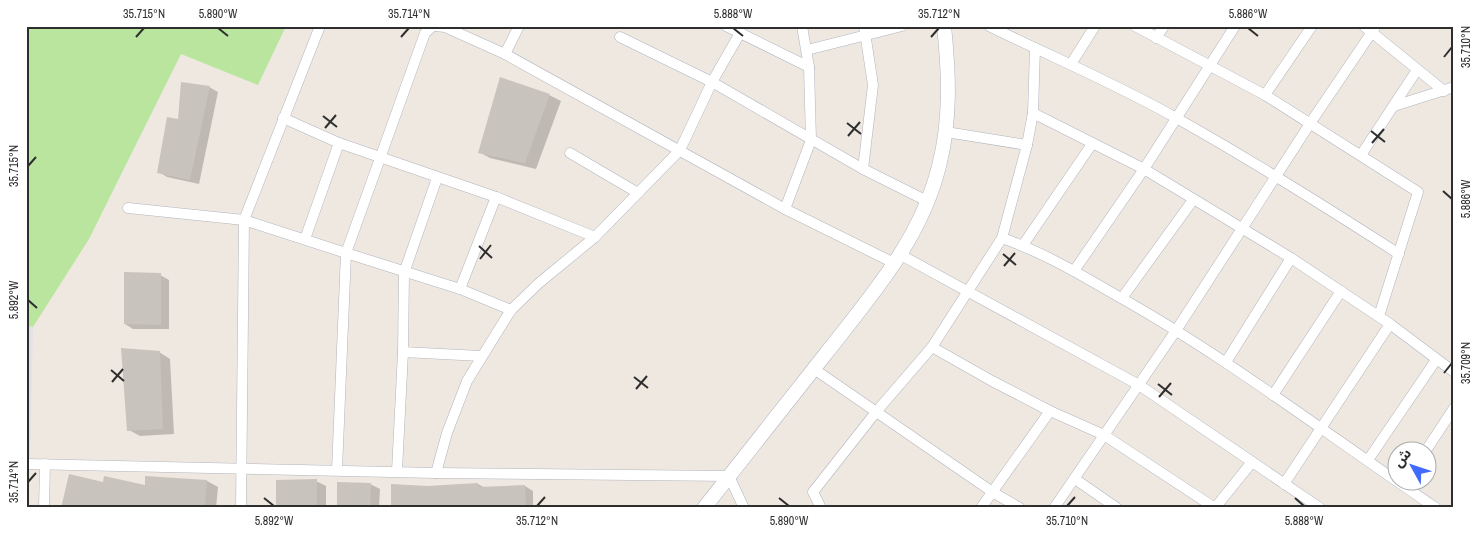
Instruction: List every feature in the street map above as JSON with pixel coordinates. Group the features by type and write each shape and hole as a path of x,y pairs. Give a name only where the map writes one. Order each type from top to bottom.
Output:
{"street":[{"path":"241,508 243,468 244,220 320,26"},
{"path":"337,470 346,253 424,33 434,26 445,27 505,54 785,209 969,292 1139,385 1284,484 1304,504 1320,508"},
{"path":"505,54 519,26"},
{"path":"726,26 739,30 809,67"},
{"path":"785,209 812,140 809,67 802,26"},
{"path":"807,50 865,31 902,26"},
{"path":"704,508 898,259 928,201 939,167 946,132 948,102 944,26"},
{"path":"990,26 1071,64 1176,118 1276,176 1398,254"},
{"path":"1071,64 1095,26"},
{"path":"1135,26 1265,95 1362,154 1418,192 1379,316"},
{"path":"1156,38 1164,26"},
{"path":"1074,271 1144,169 1235,26"},
{"path":"1265,95 1312,26"},
{"path":"1054,508 1177,330 1371,28 1417,70 1449,89"},
{"path":"436,473 447,433 467,381 511,310 539,283 595,237 680,150 739,30"},
{"path":"863,169 873,85 865,31"},
{"path":"620,37 712,82 863,169 928,201"},
{"path":"821,508 813,492 876,412 932,347 1002,238 1027,145 1033,113 1035,48"},
{"path":"1362,154 1417,70"},
{"path":"1394,106 1449,89"},
{"path":"1033,113 1144,169 1291,258 1379,316 1454,372"},
{"path":"283,118 339,143 496,197 595,237"},
{"path":"946,132 1027,145"},
{"path":"306,239 339,143"},
{"path":"1023,245 1092,144"},
{"path":"570,153 638,193"},
{"path":"397,471 403,352 404,273 437,178"},
{"path":"460,289 496,197"},
{"path":"1122,298 1193,200"},
{"path":"128,208 244,220 404,273 460,289 511,310"},
{"path":"1002,238 1023,245 1074,271 1177,330 1388,473"},
{"path":"1226,362 1291,258"},
{"path":"1273,395 1341,291"},
{"path":"1284,484 1390,324"},
{"path":"932,347 1050,411 1104,436 1215,508 1252,462"},
{"path":"403,352 481,356"},
{"path":"1368,460 1436,360"},
{"path":"814,369 994,493 1020,508"},
{"path":"1432,442 1454,408"},
{"path":"981,508 994,493 1050,411"},
{"path":"26,464 436,473 729,476"},
{"path":"44,508 45,464"},
{"path":"729,476 744,508"},
{"path":"1075,479 1117,508"},
{"path":"1415,492 1436,508"}],"shaded area":[{"path":"26,326 33,327 29,508 26,508"}],"green space":[{"path":"26,26 286,26 258,85 181,54 89,239 33,327 26,326"}],"building":[{"path":"500,77 550,94 525,163 478,153"},
{"path":"181,82 210,86 190,180 157,173 167,117 178,119"},
{"path":"124,272 161,273 161,325 124,324"},
{"path":"121,348 160,351 163,429 127,431"},
{"path":"69,474 103,482 104,476 145,485 145,476 207,480 205,508 61,508"},
{"path":"317,479 317,508 276,508 276,480"},
{"path":"337,482 371,483 370,508 337,508"},
{"path":"478,483 479,487 525,485 526,508 391,508 391,484 427,486"}]}
